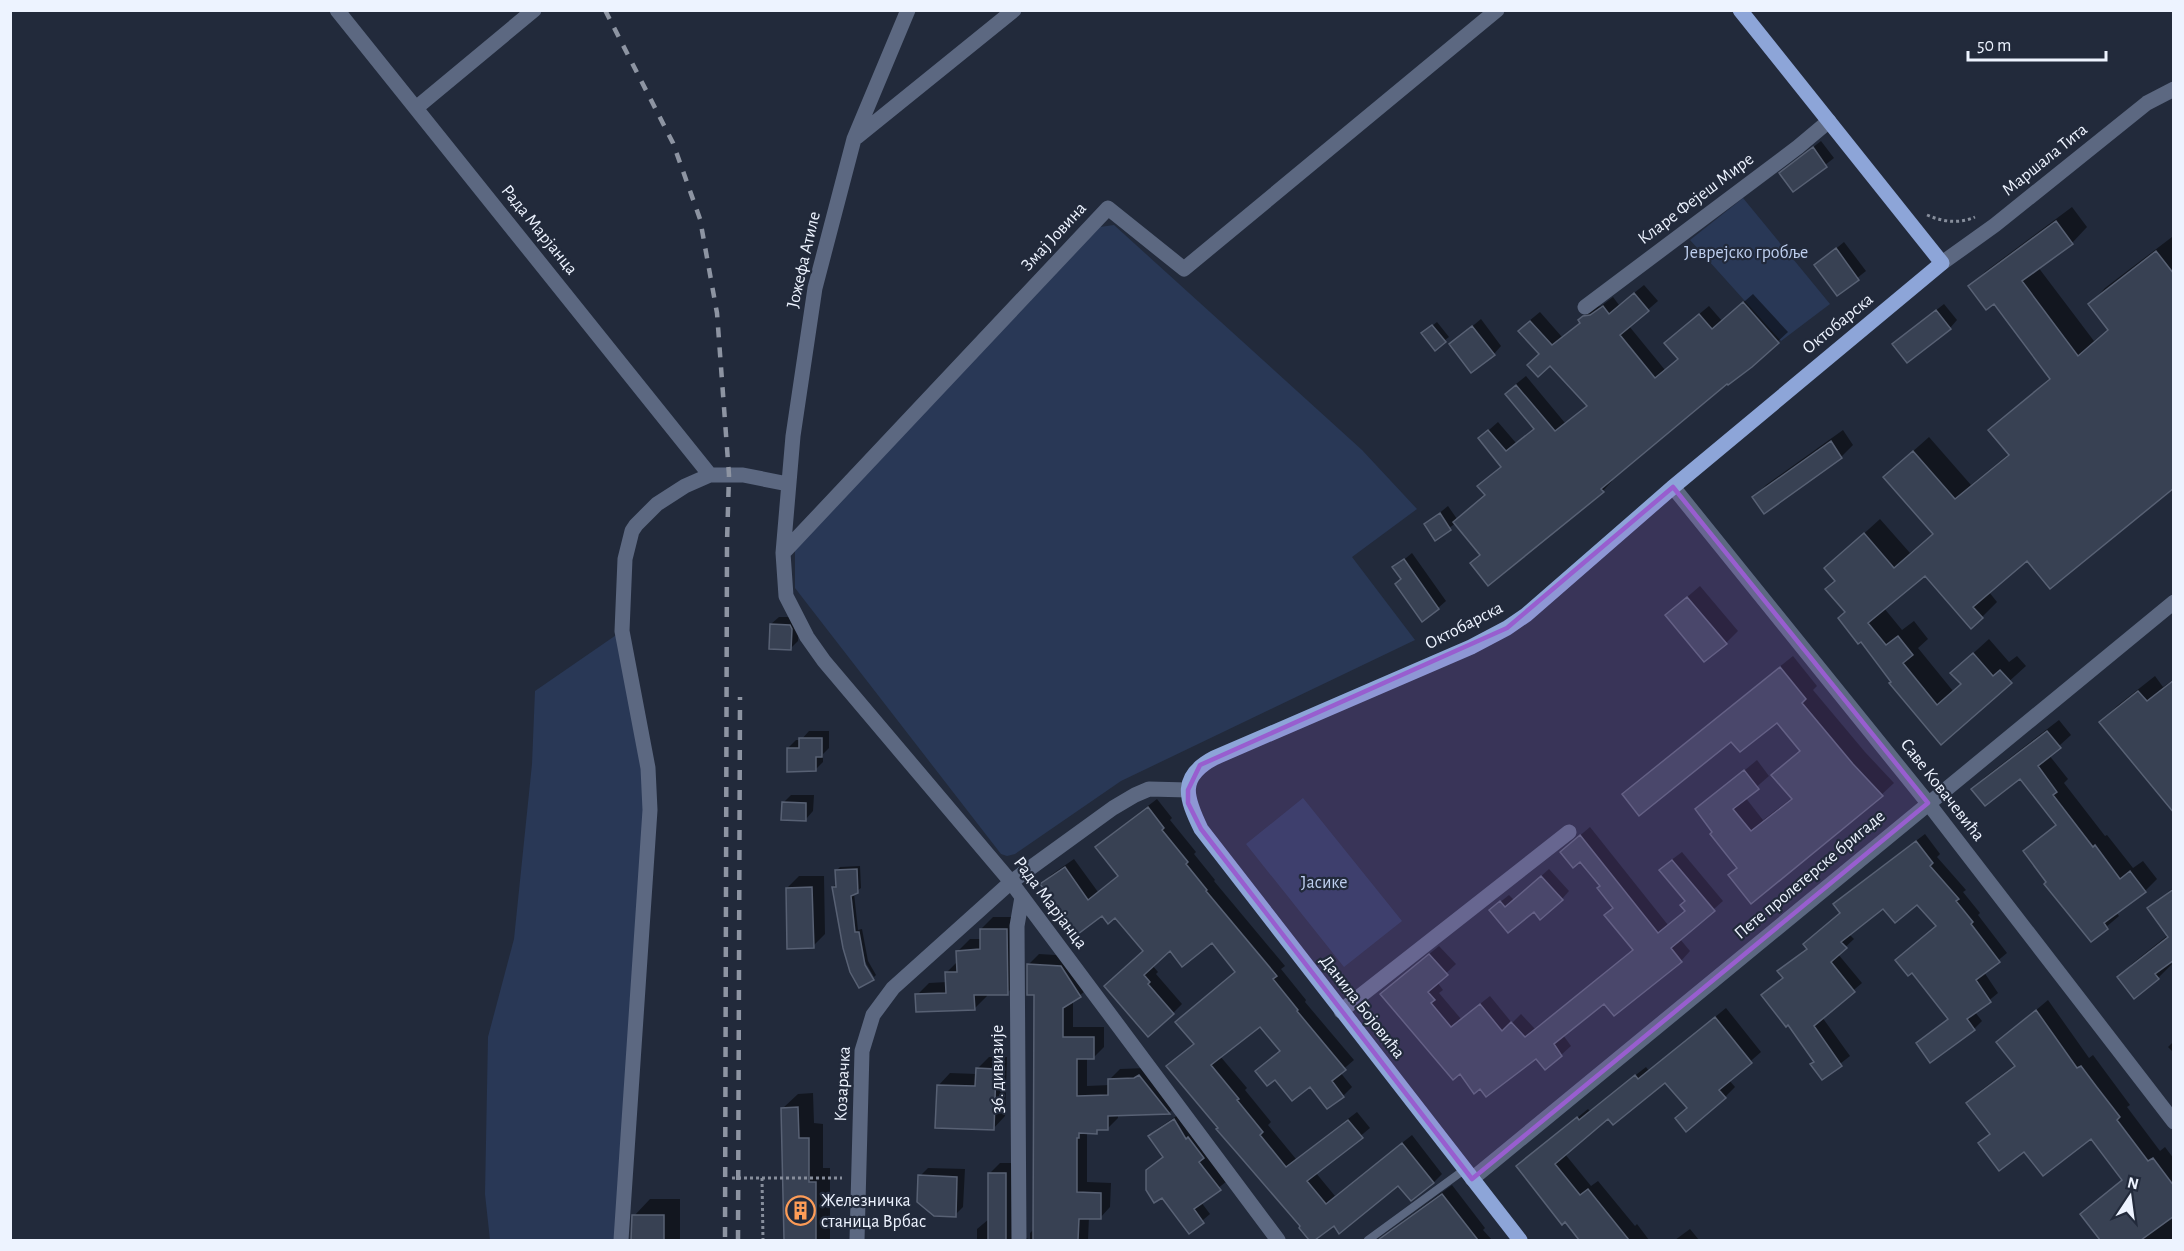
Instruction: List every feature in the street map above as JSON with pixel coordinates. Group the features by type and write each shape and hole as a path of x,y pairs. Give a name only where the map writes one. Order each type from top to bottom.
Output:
{"main road":[{"path":"1740,10 1942,263"},
{"name":"Октобарска","path":"1188,790 1194,772 1200,765 1472,648 1526,615 1673,487 1942,263"},
{"name":"Данила Бојовића","path":"1188,790 1188,803 1201,829 1520,1240"}],"street":[{"name":"Рада Марјанца","path":"337,10 710,475"},
{"path":"416,108 534,10"},
{"name":"Јожефа Атиле","path":"786,596 783,553 788,484 815,288 854,139 908,10"},
{"path":"854,139 1014,10"},
{"name":"Змај Јовина","path":"783,553 1108,208 1184,269 1497,10"},
{"name":"Маршала Тита","path":"1942,263 1995,225 2147,103 2174,89"},
{"name":"Кларе Фејеш Мире","path":"1585,307 1798,147 1829,121"},
{"path":"621,1240 650,810 648,768 622,631 624,559 632,531 645,515 677,491 710,475 742,475 788,484"},
{"name":"Саве Ковачевића","path":"1673,487 1928,803 2174,1122"},
{"name":"Рада Марјанца","path":"786,596 807,637 824,661 1011,882 1278,1240"},
{"name":"Пете пролетерске бригаде","path":"1468,1175 2174,602"},
{"path":"1011,882 1113,808 1135,795 1149,789 1188,790"},
{"path":"1341,1011 1569,832"},
{"name":"Козарачка","path":"857,1240 862,1051 873,1015 892,988 1011,882"},
{"name":"36. дивизије","path":"1019,1240 1017,926 1022,897"}],"lane":[{"path":"1368,1240 1468,1175"}],"path":[{"path":"1922,212 1942,220 1955,222 1965,221 1984,213 1995,225"},
{"path":"732,1178 859,1178"},
{"path":"762,1178 763,1240"}],"highlighted area":[{"path":"1673,487 1928,803 1472,1179 1201,829 1188,803 1188,790 1200,765 1507,628"}],"green space":[{"name":"Јеврејско гробље","path":"1743,198 1830,304 1781,341 1690,240"},
{"path":"1114,225 1362,450 1417,509 1352,557 1415,640 1121,781 1015,854 1007,856 1001,854 795,588 795,550 1100,227"},
{"path":"622,631 648,768 621,1240 490,1240 485,1194 488,1037 514,939 532,764 535,691"},
{"name":"Јасике","path":"1303,798 1402,921 1344,967 1246,844"}],"building":[{"path":"1813,147 1827,167 1793,192 1779,173"},
{"path":"2056,221 2073,244 2022,281 2078,356 2108,330 2088,304 2156,251 2174,274 2174,488 2050,589 2027,561 1973,607 1983,618 1971,629 1925,576 1868,623 1886,645 1898,636 1913,655 1903,663 1937,705 1961,684 1950,673 1973,653 1993,676 2000,670 2012,683 1941,745 1889,683 1891,682 1861,642 1858,644 1838,618 1845,612 1825,589 1835,581 1824,568 1864,533 1894,568 1933,534 1883,477 1913,451 1955,499 2009,455 1988,430 2050,379 1994,304 1986,310 1968,286"},
{"path":"1836,248 1859,280 1837,296 1814,265"},
{"path":"1634,293 1649,311 1620,335 1655,378 1678,359 1664,343 1699,314 1712,329 1743,302 1779,343 1601,489 1604,492 1488,586 1470,563 1480,555 1453,522 1485,495 1477,486 1501,467 1478,438 1488,430 1506,451 1534,429 1505,394 1516,385 1555,431 1587,406 1550,366 1538,377 1527,365 1539,354 1518,331 1530,321 1552,345 1580,323 1578,320 1583,316 1590,315 1603,306 1609,314"},
{"path":"1936,310 1951,329 1907,363 1892,344"},
{"path":"1432,325 1446,342 1435,351 1421,333"},
{"path":"1472,326 1495,355 1471,373 1449,344"},
{"path":"1831,441 1842,458 1764,514 1752,497"},
{"path":"1440,513 1451,530 1435,541 1424,524"},
{"path":"1404,559 1439,609 1422,622 1395,584 1401,579 1392,567"},
{"path":"1687,597 1727,644 1704,662 1665,615"},
{"path":"770,624 790,625 792,629 791,650 769,649"},
{"path":"1780,667 1806,699 1802,703 1883,796 1751,904 1728,875 1737,868 1710,834 1712,832 1695,809 1744,770 1759,789 1733,809 1751,831 1792,799 1771,775 1800,751 1777,723 1740,752 1731,742 1639,816 1622,794"},
{"path":"2174,680 2174,813 2099,722 2138,691 2147,701"},
{"path":"2047,731 2061,748 2038,766 2057,792 2053,795 2120,879 2130,871 2146,892 2104,923 2108,929 2091,942 2044,884 2046,882 2023,851 2056,825 2020,779 1985,806 1971,789"},
{"path":"799,738 822,738 822,757 816,757 816,771 787,772 787,748 799,748"},
{"path":"782,802 806,803 806,821 781,820"},
{"path":"1148,807 1206,891 1277,976 1273,979 1346,1070 1332,1081 1344,1097 1327,1109 1310,1087 1292,1101 1275,1080 1267,1086 1255,1071 1280,1051 1260,1027 1211,1065 1239,1099 1237,1100 1263,1132 1260,1135 1286,1167 1348,1120 1363,1138 1307,1181 1326,1204 1402,1143 1434,1183 1411,1201 1398,1186 1339,1234 1334,1226 1315,1240 1309,1240 1299,1228 1300,1226 1216,1129 1218,1128 1166,1066 1194,1044 1175,1022 1235,972 1212,943 1182,967 1170,951 1144,975 1150,982 1148,984 1174,1014 1148,1037 1104,986 1143,951 1115,918 1108,924 1102,916 1078,934 1040,884 1065,867 1088,900 1118,876 1095,847"},
{"path":"1580,835 1658,933 1685,911 1680,905 1685,901 1659,870 1672,860 1715,911 1671,948 1682,962 1614,1016 1604,1004 1554,1044 1562,1056 1545,1070 1536,1059 1486,1097 1480,1089 1474,1094 1460,1074 1453,1080 1380,994 1429,954 1448,975 1428,992 1435,1000 1431,1003 1451,1027 1480,1004 1502,1031 1511,1022 1525,1037 1539,1026 1633,950 1604,915 1613,908 1597,888 1600,886 1580,862 1573,868 1560,852"},
{"path":"1916,841 1933,863 1930,866 1959,899 1956,901 2000,962 1976,980 1991,1002 1967,1019 1975,1030 1930,1063 1916,1043 1948,1019 1912,973 1908,976 1895,960 1936,926 1917,905 1895,923 1883,909 1841,942 1847,948 1831,962 1855,992 1814,1026 1842,1066 1822,1080 1810,1064 1814,1062 1788,1025 1786,1027 1761,995 1783,978 1777,971 1807,949 1803,944 1840,913 1833,904"},
{"path":"857,869 858,893 851,896 855,932 859,932 865,965 874,980 859,988 850,972 843,948 832,887 836,887 835,870"},
{"path":"1541,876 1563,900 1540,920 1534,912 1508,933 1489,910 1500,901 1505,907"},
{"path":"812,887 814,948 787,949 786,888"},
{"path":"2174,889 2174,960 2155,974 2159,979 2134,999 2117,977 2168,937 2147,908"},
{"path":"980,929 1007,929 1008,995 974,995 975,1010 916,1012 915,994 946,993 945,972 957,972 956,951 980,949"},
{"path":"1027,964 1061,966 1081,997 1063,1008 1063,1037 1094,1037 1094,1059 1077,1059 1077,1096 1108,1095 1108,1079 1134,1078 1139,1075 1170,1114 1108,1116 1108,1130 1097,1130 1097,1134 1079,1133 1079,1138 1077,1138 1077,1192 1101,1193 1101,1219 1079,1219 1078,1240 1033,1240 1034,995 1027,995"},
{"path":"2036,1010 2077,1068 2081,1066 2120,1117 2117,1120 2148,1161 2153,1158 2174,1186 2174,1216 2141,1240 2100,1240 2080,1214 2122,1180 2091,1139 2043,1176 2024,1152 1999,1171 1978,1143 1990,1134 1966,1103 2015,1066 1996,1042"},
{"path":"1715,1017 1752,1063 1719,1090 1726,1098 1686,1132 1675,1118 1687,1108 1665,1083 1613,1125 1608,1119 1555,1164 1580,1195 1588,1189 1629,1240 1579,1240 1565,1222 1562,1225 1516,1166 1577,1117 1579,1120 1635,1075 1638,1079"},
{"path":"976,1068 996,1069 994,1130 935,1128 937,1085 975,1086"},
{"path":"798,1107 799,1138 809,1138 809,1182 816,1182 816,1240 784,1240 781,1108"},
{"path":"1174,1119 1186,1139 1188,1137 1204,1158 1199,1162 1221,1190 1194,1209 1204,1223 1189,1234 1162,1198 1154,1203 1146,1190 1146,1170 1163,1157 1148,1136"},
{"path":"988,1173 1006,1173 1006,1240 988,1240"},
{"path":"918,1175 957,1177 956,1217 934,1216 917,1202"},
{"path":"1442,1194 1478,1240 1378,1240"},
{"path":"632,1215 664,1215 664,1240 631,1240"}],"railway":[{"path":"605,10 673,143 700,219 717,313 729,475 725,1240"},
{"path":"738,1240 740,697"}],"place":[{"name":"Железничка станица Врбас","path":"800,1211"}]}
